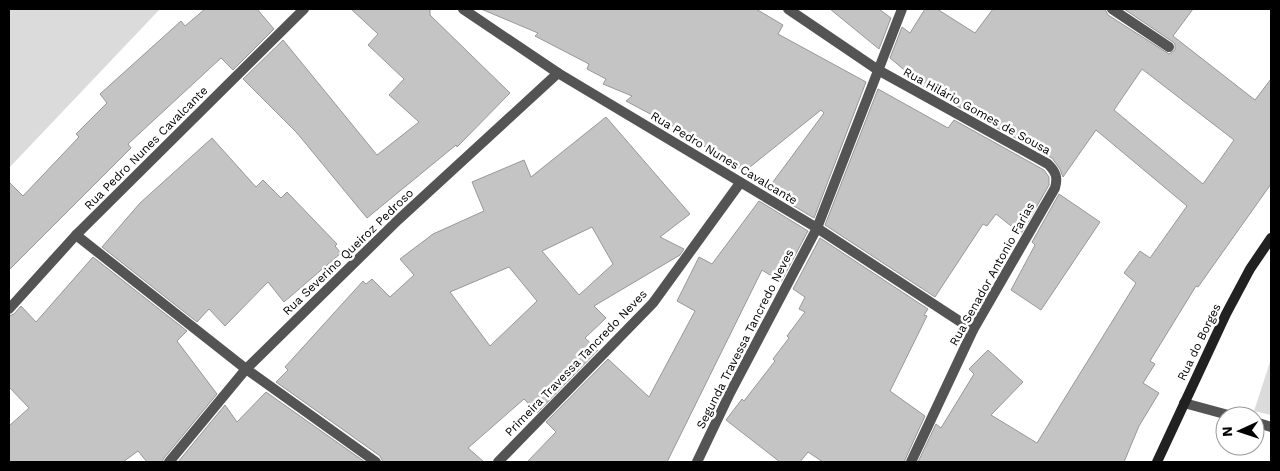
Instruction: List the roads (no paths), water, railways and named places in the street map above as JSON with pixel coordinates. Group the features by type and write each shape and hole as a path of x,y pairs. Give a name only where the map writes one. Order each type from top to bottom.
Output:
{"street":[{"name":"Rua Pedro Nunes Cavalcante","path":"9,309 76,235 304,9"},
{"name":"Rua Pedro Nunes Cavalcante","path":"463,9 558,73 817,228 973,330"},
{"name":"Rua Hilário Gomes de Sousa","path":"788,9 878,70 1048,164 1054,170 1058,179"},
{"name":"Segunda Travessa Tancredo Neves","path":"696,462 817,228 902,9"},
{"path":"1112,9 1169,47"},
{"name":"Rua Severino Queiroz Pedroso","path":"169,462 246,369 398,220 558,73"},
{"name":"Rua Senador Antonio Farias","path":"911,462 973,330 1055,188 1058,179"},
{"name":"Primeira Travessa Tancredo Neves","path":"498,462 653,303 740,183"},
{"path":"76,235 246,369 376,462"},
{"name":"Rua do Borges","path":"1157,462 1226,314 1250,269 1271,238"},
{"path":"1184,403 1215,411"}]}
